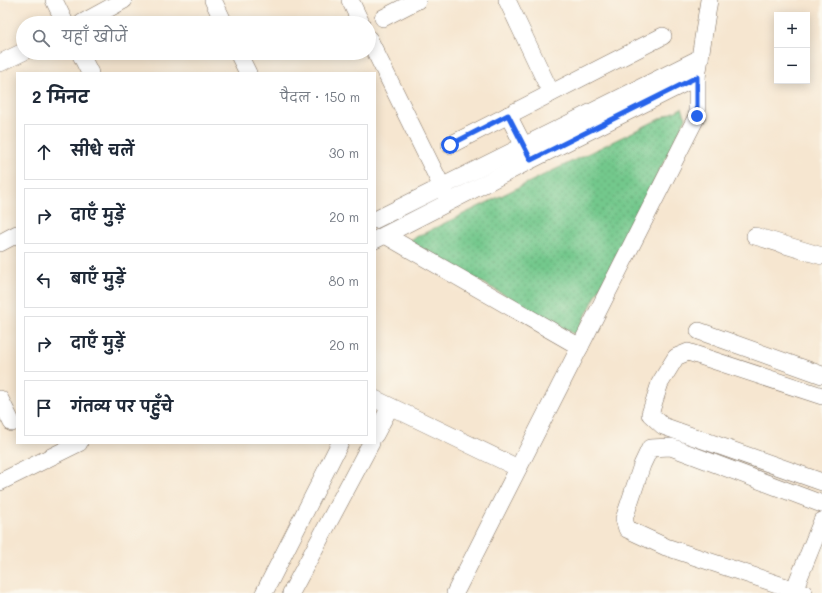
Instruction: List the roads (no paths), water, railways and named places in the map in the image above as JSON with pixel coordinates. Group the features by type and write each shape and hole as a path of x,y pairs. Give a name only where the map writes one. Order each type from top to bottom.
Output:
{"street":[{"path":"54,0 62,16"},
{"path":"95,16 124,0"},
{"path":"213,0 221,16"},
{"path":"350,0 358,16"},
{"path":"383,18 418,0"},
{"path":"507,0 551,93"},
{"path":"455,593 697,116 697,77 709,0"},
{"path":"450,145 663,36"},
{"path":"376,53 449,202"},
{"path":"0,63 16,55"},
{"path":"380,237 449,202 527,153 700,58"},
{"path":"84,60 90,72"},
{"path":"242,60 248,72"},
{"path":"376,220 442,187 527,153 697,77"},
{"path":"508,115 527,153"},
{"path":"0,242 16,234"},
{"path":"755,236 822,256"},
{"path":"380,237 580,347"},
{"path":"699,331 822,375"},
{"path":"822,396 688,352 676,357 660,383 650,414 663,426 822,482"},
{"path":"376,399 518,468"},
{"path":"5,402 10,424"},
{"path":"376,433 390,406"},
{"path":"0,482 74,444"},
{"path":"264,593 339,444"},
{"path":"291,593 370,444"},
{"path":"822,504 671,447 650,448 642,465 624,519 627,529 666,547 799,591 822,521"}]}
